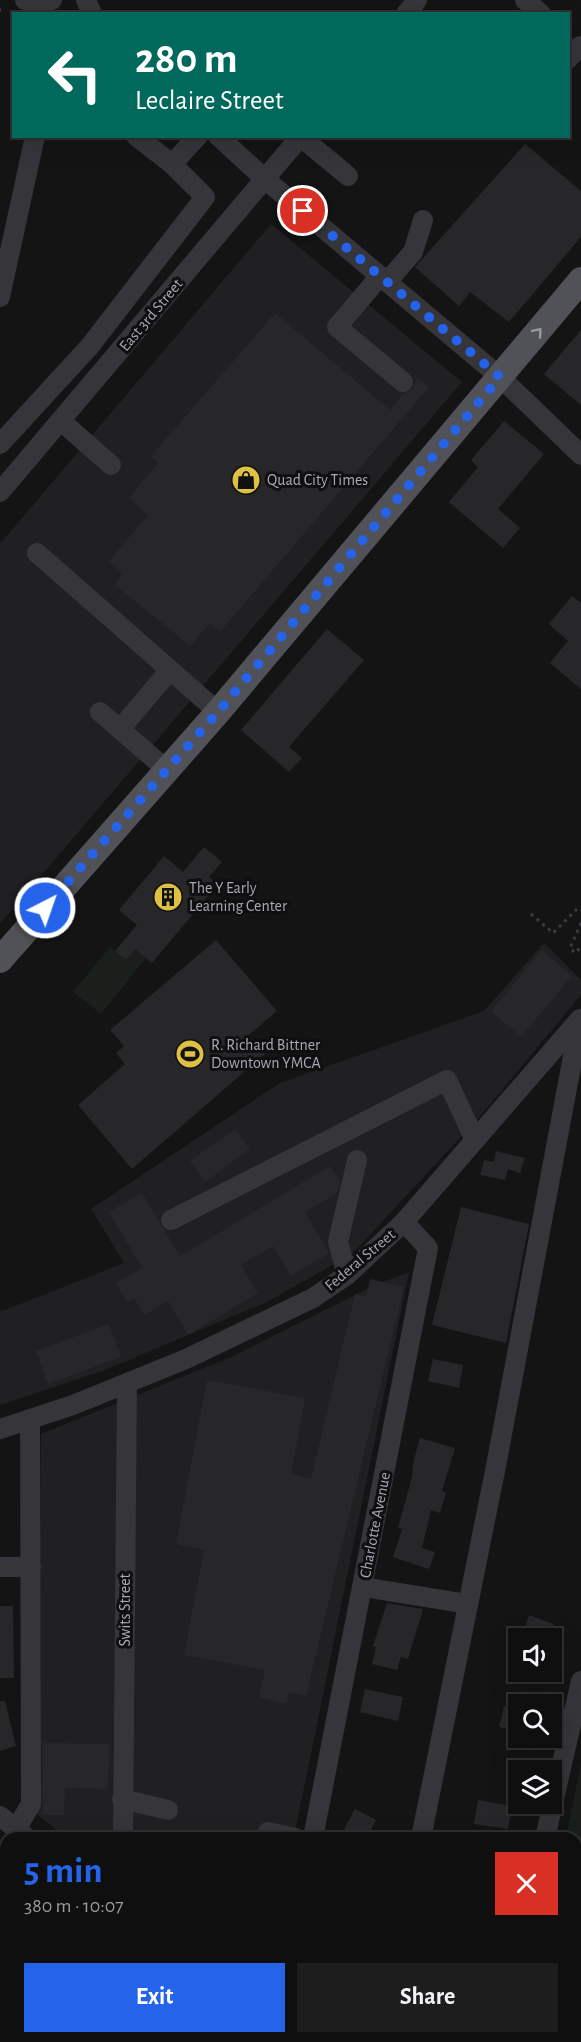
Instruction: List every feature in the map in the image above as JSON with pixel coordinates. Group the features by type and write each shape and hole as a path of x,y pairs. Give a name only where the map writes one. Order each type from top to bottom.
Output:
{"main road":[{"path":"0,960 218,712 581,280"}],"street":[{"path":"25,0 50,1 63,12"},
{"path":"408,12 417,0"},
{"path":"525,0 539,12"},
{"path":"0,297 35,138"},
{"path":"0,444 90,346 205,197 172,164 139,138"},
{"path":"172,164 196,138"},
{"path":"220,138 266,180 500,377 581,455"},
{"name":"East 3rd Street","path":"0,492 300,138"},
{"path":"302,138 348,176"},
{"path":"403,382 337,327 413,252 423,220"},
{"path":"90,346 110,363"},
{"path":"61,421 111,465"},
{"path":"37,553 218,712"},
{"path":"120,729 170,670"},
{"path":"100,712 167,770"},
{"path":"422,1832 500,1443 580,1019"},
{"name":"Federal Street","path":"0,1429 73,1405 186,1359 314,1298 347,1275 404,1222 580,1019"},
{"path":"171,1220 447,1080 475,1140"},
{"path":"347,1275 339,1242 357,1160"},
{"name":"Charlotte Avenue","path":"314,1832 428,1248 404,1222"},
{"name":"Swits Street","path":"123,1832 127,1383"},
{"path":"21,1832 31,1804 30,1419"},
{"path":"0,1567 30,1567"},
{"path":"363,1587 468,1604"},
{"path":"546,1832 581,1681"},
{"path":"122,1799 168,1810"},
{"path":"0,1816 20,1832"}],"path":[{"path":"531,914 553,933 578,908 581,910"},
{"path":"581,923 570,948 575,953 581,948"}],"shaded area":[{"path":"271,224 462,382 0,924 0,544"},
{"path":"544,943 581,980 581,995 482,1114 352,1254 267,1302 105,1370 0,1405 0,1312 124,1263 91,1209 280,1083 484,1011"},
{"path":"110,947 126,960 135,949 146,958 101,1014 73,992"},
{"path":"409,1272 295,1832 59,1832 37,1814 41,1434 231,1357 375,1285"},
{"path":"581,1764 581,1832 567,1832"}],"building":[{"path":"525,144 581,191 581,237 509,322 470,292 459,306 415,267"},
{"name":"Quad City Times","path":"275,313 390,410 403,394 413,389 417,377 429,387 220,632 210,623 190,646 115,585 122,573 109,561 148,515 129,498 158,463 151,456"},
{"path":"581,330 581,405 544,374"},
{"path":"504,421 544,454 498,509 520,528 503,548 449,502 478,467 471,460"},
{"path":"572,596 581,603 581,689 550,663 568,641 549,624"},
{"path":"327,629 364,660 289,747 302,758 289,772 241,730"},
{"name":"The Y Early Learning Center","path":"204,847 222,862 209,877 218,884 152,963 135,949 126,960 115,951 137,925 119,910 164,856 183,872"},
{"name":"R. Richard Bittner Downtown YMCA","path":"216,940 277,1011 249,1035 265,1054 132,1169 78,1105 125,1064 116,1053 124,1046 110,1030"},
{"path":"542,950 572,976 521,1037 491,1011"},
{"path":"235,1129 250,1149 205,1182 190,1161"},
{"path":"496,1151 525,1158 520,1173 508,1169 505,1180 480,1175 484,1160 494,1162"},
{"path":"330,1166 340,1181 337,1193 305,1212 329,1253 291,1276 273,1246 241,1265 258,1293 188,1335 168,1301 145,1315 134,1298 127,1303 116,1283 142,1268 109,1212 142,1193 180,1256"},
{"path":"461,1207 529,1224 506,1343 432,1325"},
{"path":"370,1279 404,1287 306,1696 289,1692 286,1704 259,1697 265,1670 184,1655 204,1550 176,1544 207,1380 305,1398 291,1474 311,1479 355,1294 366,1297"},
{"path":"109,1324 121,1357 48,1384 36,1351"},
{"path":"433,1359 463,1365 459,1388 428,1381"},
{"path":"420,1438 455,1448 442,1491 446,1492 440,1513 431,1510 422,1548 435,1552 429,1569 393,1557 402,1529 398,1528"},
{"path":"387,1603 423,1609 408,1659 401,1657 397,1670 372,1664 376,1647 373,1646"},
{"path":"0,1606 13,1606 14,1678 0,1678"},
{"path":"529,1615 554,1624 553,1628 525,1628"},
{"path":"365,1689 403,1697 398,1721 360,1712"},
{"path":"0,1701 5,1701 16,1746 0,1751"},
{"path":"504,1706 508,1707 508,1729 499,1727"},
{"path":"43,1743 109,1744 108,1789 65,1788 64,1815 41,1815"},
{"path":"478,1800 508,1805 508,1814 511,1814 508,1829 474,1824"},
{"path":"355,1809 376,1820 370,1832 349,1832 344,1829"}],"place":[{"name":"Quad City Times","path":"246,480"},
{"name":"The Y Early Learning Center","path":"168,897"},
{"name":"R. Richard Bittner Downtown YMCA","path":"190,1054"}],"route":[{"path":"45,908 218,712 500,377 303,211"}]}
